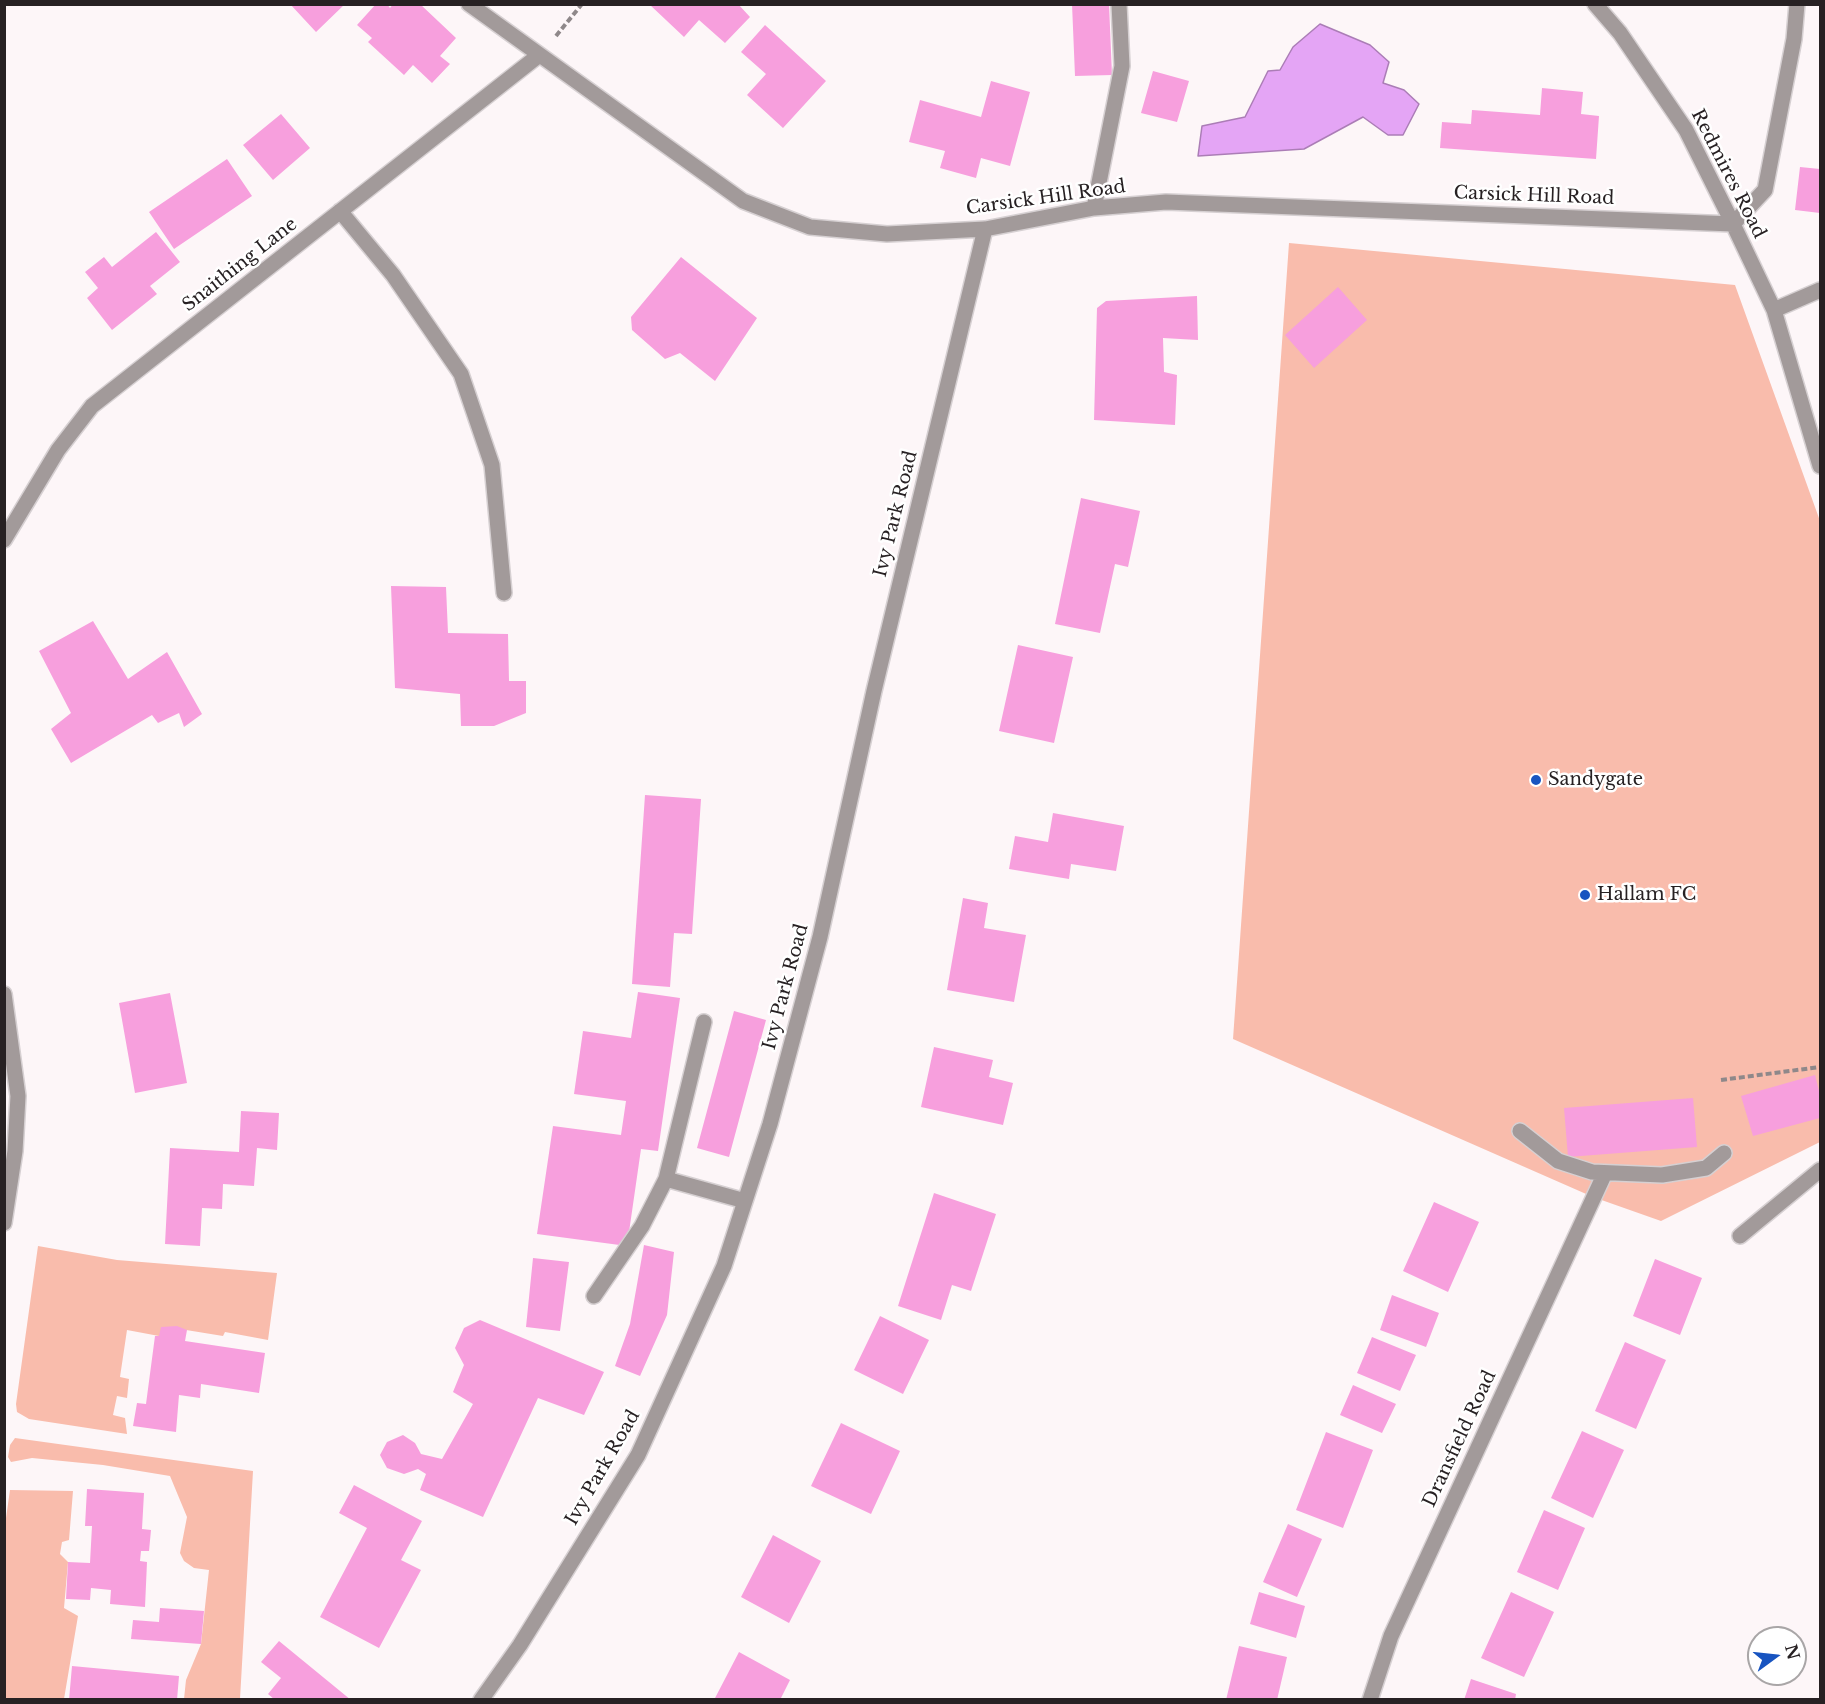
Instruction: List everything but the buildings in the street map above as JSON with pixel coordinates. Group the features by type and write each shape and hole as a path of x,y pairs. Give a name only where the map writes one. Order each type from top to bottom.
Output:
{"street":[{"name":"Carsick Hill Road","path":"469,4 538,56 743,201 810,227 887,234 985,229 1094,208 1166,202 1733,224"},
{"path":"1094,208 1122,66 1119,4"},
{"name":"Redmires Road","path":"1595,4 1620,33 1686,130 1733,224 1774,310 1821,466"},
{"path":"1733,224 1765,190 1794,39 1797,4"},
{"name":"Snaithing Lane","path":"4,540 58,450 92,406 538,56"},
{"path":"340,211 393,275 460,374 492,465 504,593"},
{"name":"Ivy Park Road","path":"481,1700 520,1645 638,1455 724,1266 770,1124 820,937 874,691 985,229"},
{"path":"1774,310 1821,290"},
{"path":"4,994 18,1096 15,1151 4,1223"},
{"path":"594,1296 642,1226 666,1179 704,1022"},
{"path":"1520,1131 1558,1161 1592,1172 1662,1175 1706,1168 1724,1153"},
{"path":"1740,1236 1821,1170"},
{"name":"Dransfield Road","path":"1370,1700 1391,1636 1605,1173"},
{"path":"666,1179 745,1201"}],"path":[{"path":"538,56 582,4"},
{"path":"1721,1080 1821,1067"}],"shaded area":[{"path":"1320,24 1370,45 1389,62 1383,83 1404,90 1419,104 1403,135 1388,135 1363,117 1304,149 1198,156 1202,126 1245,117 1268,71 1280,70 1293,47"},
{"name":"Sandygate","path":"1289,243 1735,285 1820,521 1820,1142 1661,1221 1593,1197 1233,1039"},
{"path":"38,1246 117,1260 277,1273 268,1340 225,1332 223,1336 180,1329 159,1336 127,1330 120,1377 129,1379 127,1398 117,1396 113,1415 125,1418 127,1434 29,1419 17,1412 16,1404"},
{"path":"15,1438 253,1471 240,1699 184,1699 186,1680 201,1644 209,1570 194,1568 184,1561 180,1553 187,1517 170,1476 103,1465 32,1458 11,1462 8,1457 10,1445"},
{"path":"10,1490 73,1491 69,1540 62,1542 60,1554 68,1562 64,1608 78,1616 64,1699 5,1699 4,1532"}],"place":[{"name":"Sandygate","path":"1536,780"},
{"name":"Hallam FC","path":"1585,895"}]}
